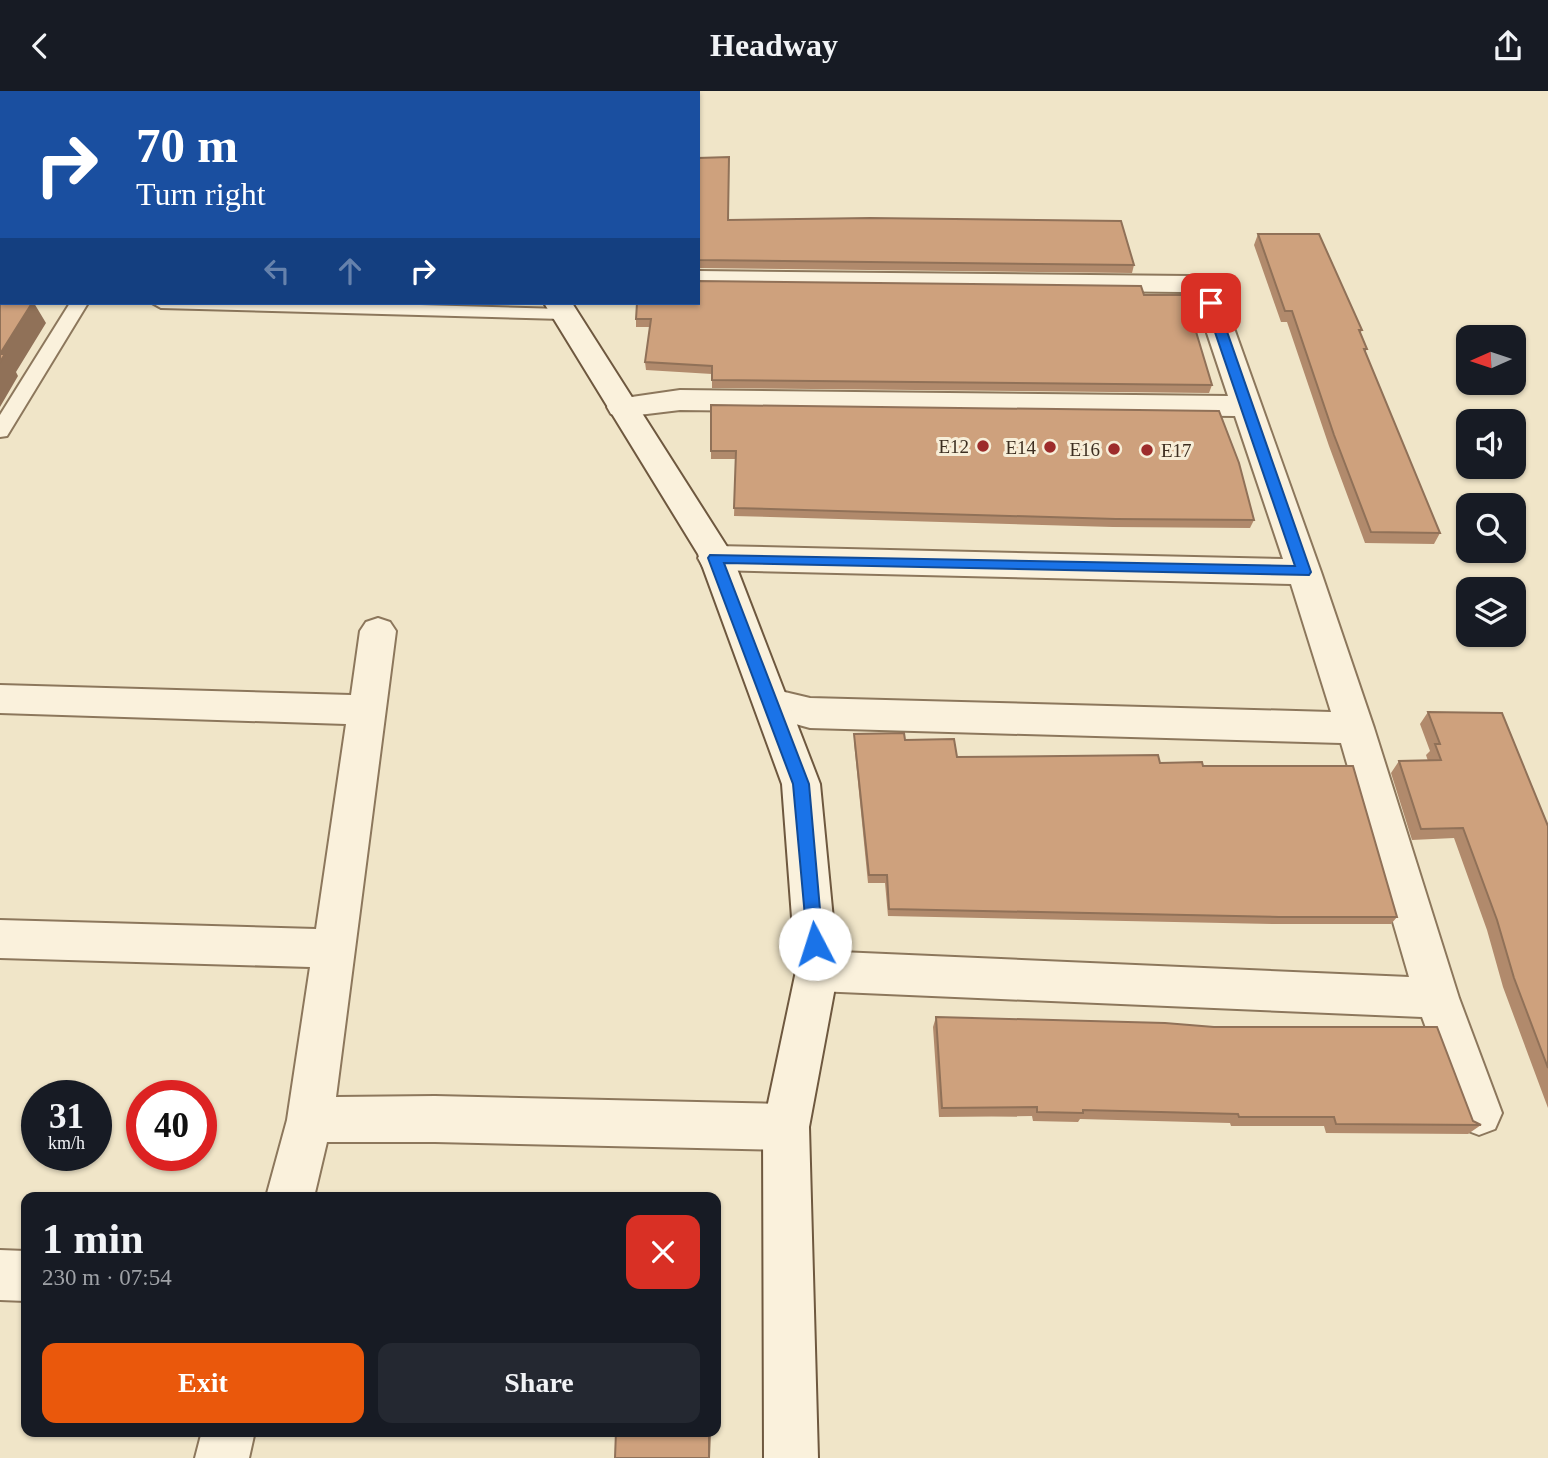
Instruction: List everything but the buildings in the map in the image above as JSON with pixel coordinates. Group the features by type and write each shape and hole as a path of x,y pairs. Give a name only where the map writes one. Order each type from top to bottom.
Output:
{"street":[{"path":"700,279 1189,285 1211,303 1304,572 1355,728 1437,998 1479,1113"},
{"path":"560,308 715,558 801,784 817,971 786,1127 791,1458"},
{"path":"622,407 680,400 1248,406"},
{"path":"715,558 1304,572"},
{"path":"291,1192 310,1120 378,631"},
{"path":"0,699 367,710"},
{"path":"772,704 810,713 1355,728"},
{"path":"0,939 334,949"},
{"path":"817,971 1437,998"},
{"path":"310,1120 435,1119 786,1127"},
{"path":"0,1275 21,1276"},
{"path":"222,1458 227,1437"}],"lane":[{"path":"0,431 78,305"},
{"path":"321,305 560,308"}],"place":[{"name":"E12","path":"983,446"},
{"name":"E14","path":"1050,447"},
{"name":"E16","path":"1114,449"},
{"name":"E17","path":"1147,450"}],"route":[{"path":"815,944 801,784 715,558 1304,572 1211,303"}]}
